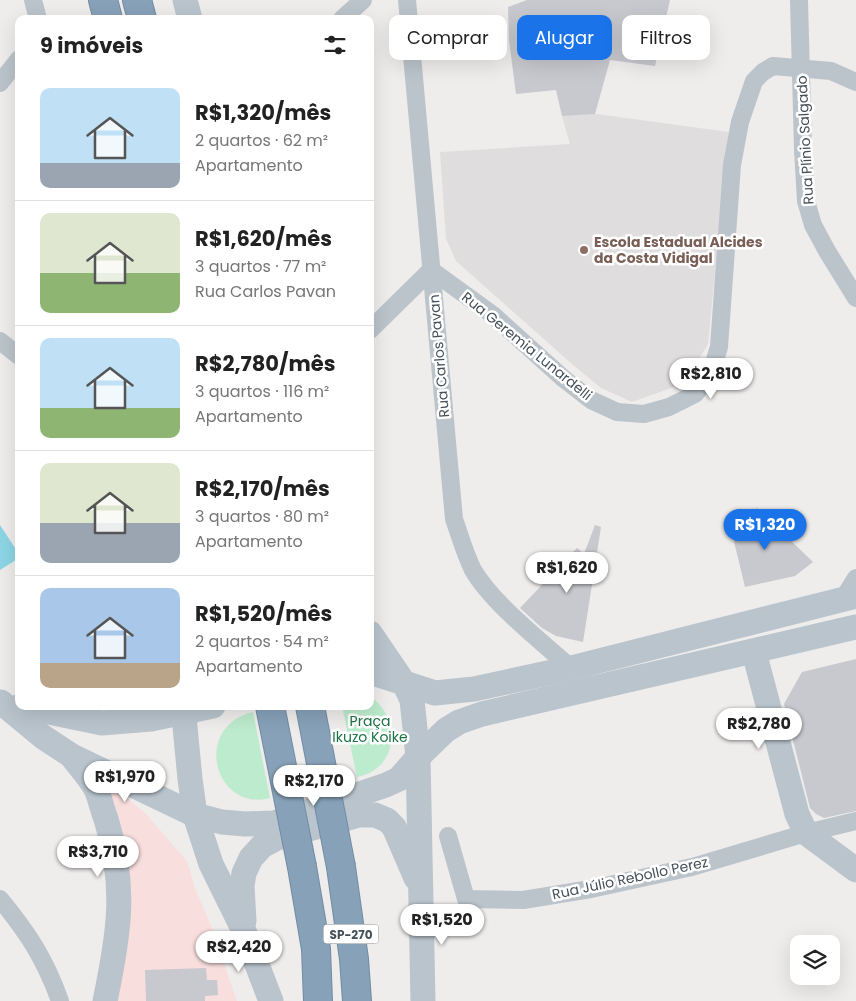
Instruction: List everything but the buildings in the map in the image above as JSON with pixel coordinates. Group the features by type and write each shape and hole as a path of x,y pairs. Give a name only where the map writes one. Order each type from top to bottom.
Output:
{"highway":[{"path":"102,0 107,15"},
{"path":"137,0 141,15"},
{"name":"SP-270","path":"271,710 302,866 316,949 318,1001"},
{"name":"SP-270","path":"311,710 341,867 354,959 357,1001"}],"main road":[{"path":"102,0 102,15"},
{"path":"185,0 189,15"},
{"path":"374,673 435,693 460,691 571,668 850,598"},
{"path":"16,710 43,738 72,756 195,815 222,822 245,824 274,823 399,779 418,756 446,730 459,722 482,714 856,628"},
{"path":"374,639 404,683 412,700 418,756 422,1001"},
{"path":"754,652 797,814 806,833 856,870"},
{"path":"39,710 102,723 151,719 180,710"},
{"path":"183,710 195,815 211,864 244,931 271,1001"},
{"path":"72,756 96,790 117,861 120,895 119,923 115,954 105,1001"},
{"path":"244,931 242,886 244,873 251,858 262,846 277,838 359,815 375,815 387,820 394,827 421,891"}],"street":[{"path":"33,0 37,15"},
{"path":"346,15 363,0"},
{"name":"Rua Carlos Pavan","path":"407,0 454,519 464,549 474,570 485,586 509,612 571,668"},
{"name":"Rua Plínio Salgado","path":"799,0 806,200 813,225 856,298"},
{"path":"0,83 15,64"},
{"name":"Rua Geremia Lunardelli","path":"431,270 493,316 590,400 617,412 644,414 669,407 695,394 710,376 719,347 732,165 740,122 754,81 773,66 831,70 856,82"},
{"path":"374,326 431,270"},
{"path":"0,341 15,353"},
{"path":"850,598 856,578"},
{"name":"Rua Júlio Rebollo Perez","path":"448,836 466,899 523,900 590,889 692,867 806,833 856,821"},
{"path":"0,899 22,926 43,960 60,1001"}],"shaded area":[{"name":"Escola Estadual Alcides da Costa Vidigal","path":"589,113 729,132 708,344 685,383 632,402 601,388 572,364 456,261 446,239 440,152 570,144 562,116"},
{"path":"99,782 124,796 144,812 187,861 195,889 209,921 237,1001 114,1001"}],"green space":[{"name":"Praça Ikuzo Koike","path":"374,700 380,705 387,717 391,729 391,742 388,754 381,764 371,772 357,777 343,710 374,710"},
{"path":"253,712 270,798 251,799 235,793 224,781 218,766 217,750 222,734 234,721"}],"water":[{"path":"0,525 15,548 15,561 0,570"}],"place":[{"name":"Escola Estadual Alcides da Costa Vidigal","path":"584,250"}]}
